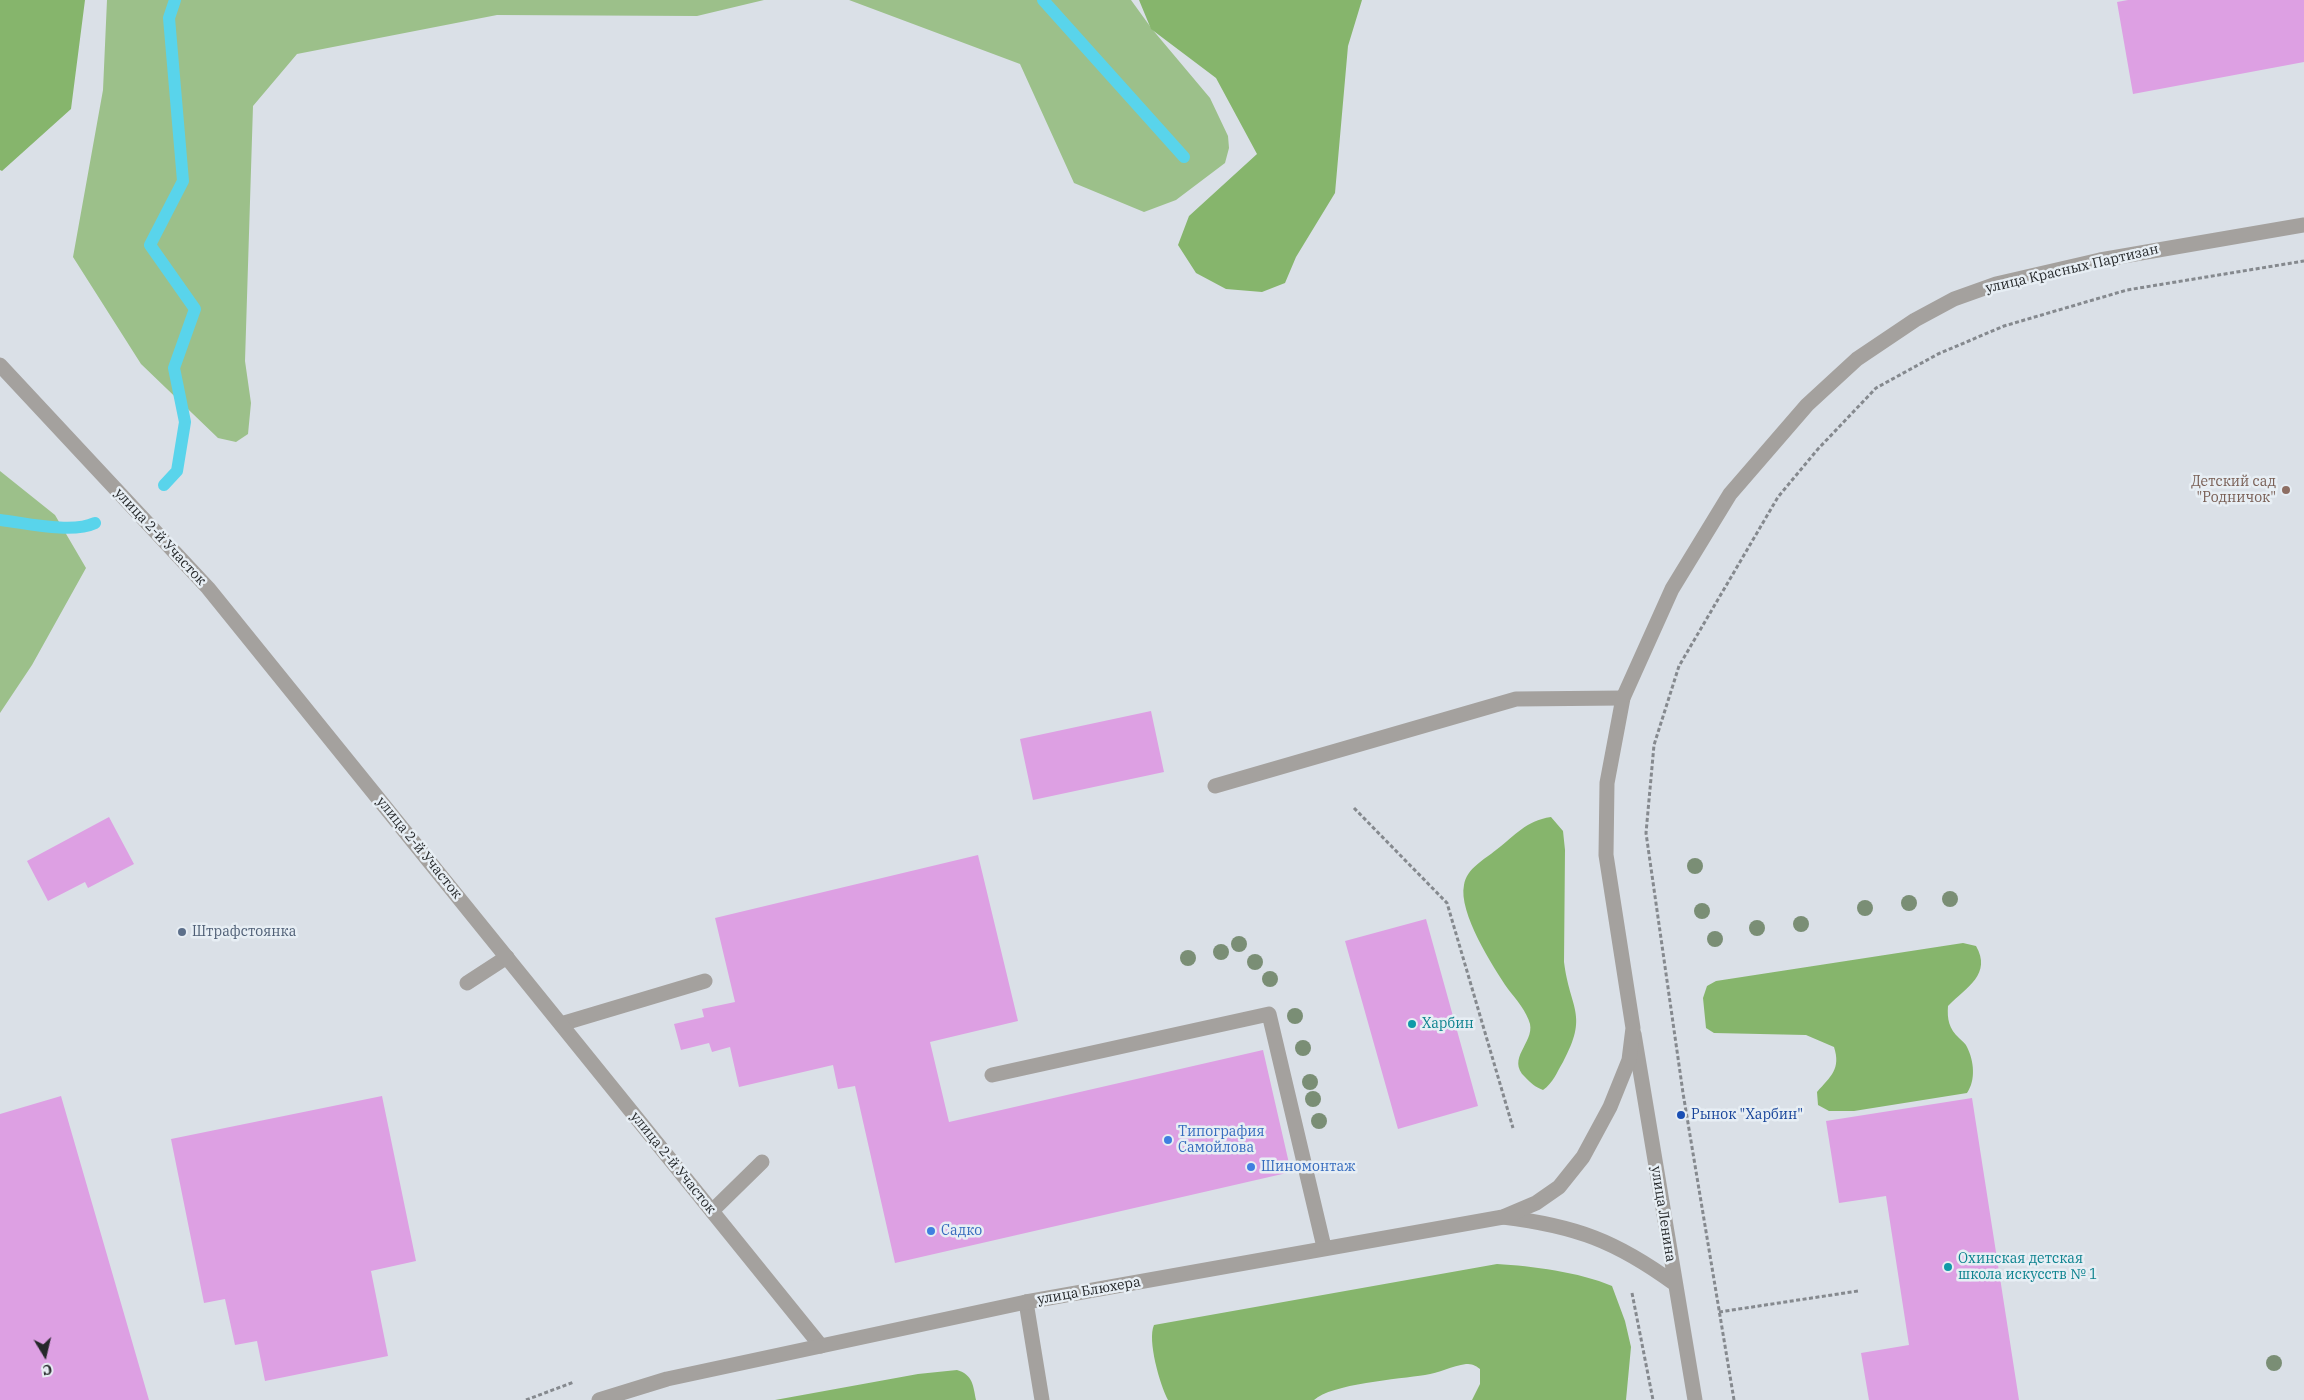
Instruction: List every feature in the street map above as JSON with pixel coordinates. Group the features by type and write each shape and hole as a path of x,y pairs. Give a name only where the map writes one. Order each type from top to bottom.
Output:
{"street":[{"name":"улица Красных Партизан","path":"1633,1028 1606,855 1607,783 1623,698 1672,588 1730,494 1807,405 1857,359 1923,316 1954,299 1996,284 2100,260 2304,224"},
{"name":"улица 2-й Участок","path":"0,365 208,588 821,1346"},
{"path":"1214,786 1516,700 1623,698"},
{"path":"467,983 506,957"},
{"path":"561,1024 705,981"},
{"path":"992,1075 1269,1014 1324,1247"},
{"name":"улица Блюхера","path":"599,1400 667,1380 1026,1302 1324,1247 1503,1217 1536,1203 1559,1186 1598,1133 1629,1060 1633,1028"},
{"name":"улица Ленина","path":"1633,1028 1695,1400"},
{"path":"712,1211 762,1162"},
{"path":"1503,1217 1538,1221 1592,1235 1623,1249 1675,1284"},
{"path":"1026,1302 1042,1400"}],"path":[{"path":"1734,1400 1683,1093 1646,832 1654,745 1679,666 1778,497 1818,449 1876,388 1938,354 2013,324 2127,290 2304,261"},
{"path":"1354,808 1447,903 1513,1128"},
{"path":"1628,1288 1634,1295 1653,1400"},
{"path":"1719,1312 1858,1291"}],"green space":[{"path":"0,0 85,0 71,109 2,171 0,170"},
{"path":"107,0 764,0 697,16 497,15 297,54 253,106 245,361 251,403 248,434 236,442 218,438 141,364 73,257 103,90"},
{"path":"849,0 1131,0 1152,29 1210,98 1228,136 1229,148 1225,163 1176,200 1144,212 1074,183 1020,64"},
{"path":"1139,0 1362,0 1348,46 1335,193 1296,257 1285,283 1262,292 1226,289 1196,273 1178,245 1189,216 1257,154 1216,78 1151,29"},
{"path":"0,471 55,515 86,568 32,665 0,713"},
{"path":"1551,817 1563,831 1565,850 1564,962 1576,1022 1571,1046 1552,1081 1543,1090 1531,1083 1520,1070 1518,1064 1519,1057 1530,1031 1529,1019 1508,989 1478,939 1466,910 1464,885 1472,869 1521,829 1534,822"},
{"path":"1963,943 1976,946 1981,965 1975,979 1948,1006 1948,1019 1951,1027 1966,1046 1971,1058 1973,1076 1967,1093 1854,1111 1829,1111 1818,1105 1817,1092 1830,1077 1835,1067 1836,1055 1834,1047 1806,1035 1714,1033 1706,1028 1703,998 1707,986 1716,981"},
{"path":"1497,1264 1555,1270 1612,1286 1625,1321 1631,1347 1626,1400 1472,1400 1480,1384 1480,1369 1466,1364 1430,1374 1350,1386 1323,1394 1314,1400 1168,1400 1158,1374 1152,1341 1154,1325"},
{"path":"957,1370 966,1375 971,1381 976,1400 775,1400 918,1374"}],"building":[{"path":"2128,0 2304,0 2304,62 2133,94 2117,2"},
{"path":"1151,711 1164,772 1033,800 1020,739"},
{"path":"109,817 134,864 88,888 85,882 48,901 27,861"},
{"path":"978,855 1018,1021 930,1042 949,1122 1263,1050 1291,1172 895,1263 855,1086 838,1089 833,1065 739,1087 730,1047 712,1052 709,1043 681,1050 674,1024 704,1017 702,1009 735,1002 715,918"},
{"name":"Харбин","path":"1426,919 1478,1106 1398,1129 1345,941"},
{"path":"61,1096 149,1400 0,1400 0,1114"},
{"path":"382,1096 416,1261 371,1271 388,1356 265,1381 257,1341 235,1345 225,1299 204,1303 171,1139"},
{"name":"Охинская детская школа искусств № 1","path":"1972,1098 2019,1400 1869,1400 1861,1353 1909,1345 1886,1196 1839,1203 1826,1121"}],"waterway":[{"path":"164,485 177,471 185,422 174,368 195,309 150,245 183,181 169,18 175,0"},
{"path":"1043,0 1184,157"},
{"path":"0,520 62,528 74,528 95,523"}],"place":[{"name":"Детский сад \"Родничок\"","path":"2286,490"},
{"name":"Штрафстоянка","path":"182,932"},
{"name":"Харбин","path":"1412,1024"},
{"name":"Рынок \"Харбин\"","path":"1681,1115"},
{"name":"Типография Самойлова","path":"1168,1140"},
{"name":"Шиномонтаж","path":"1251,1167"},
{"name":"Садко","path":"931,1231"},
{"name":"Охинская детская школа искусств № 1","path":"1948,1267"}]}
